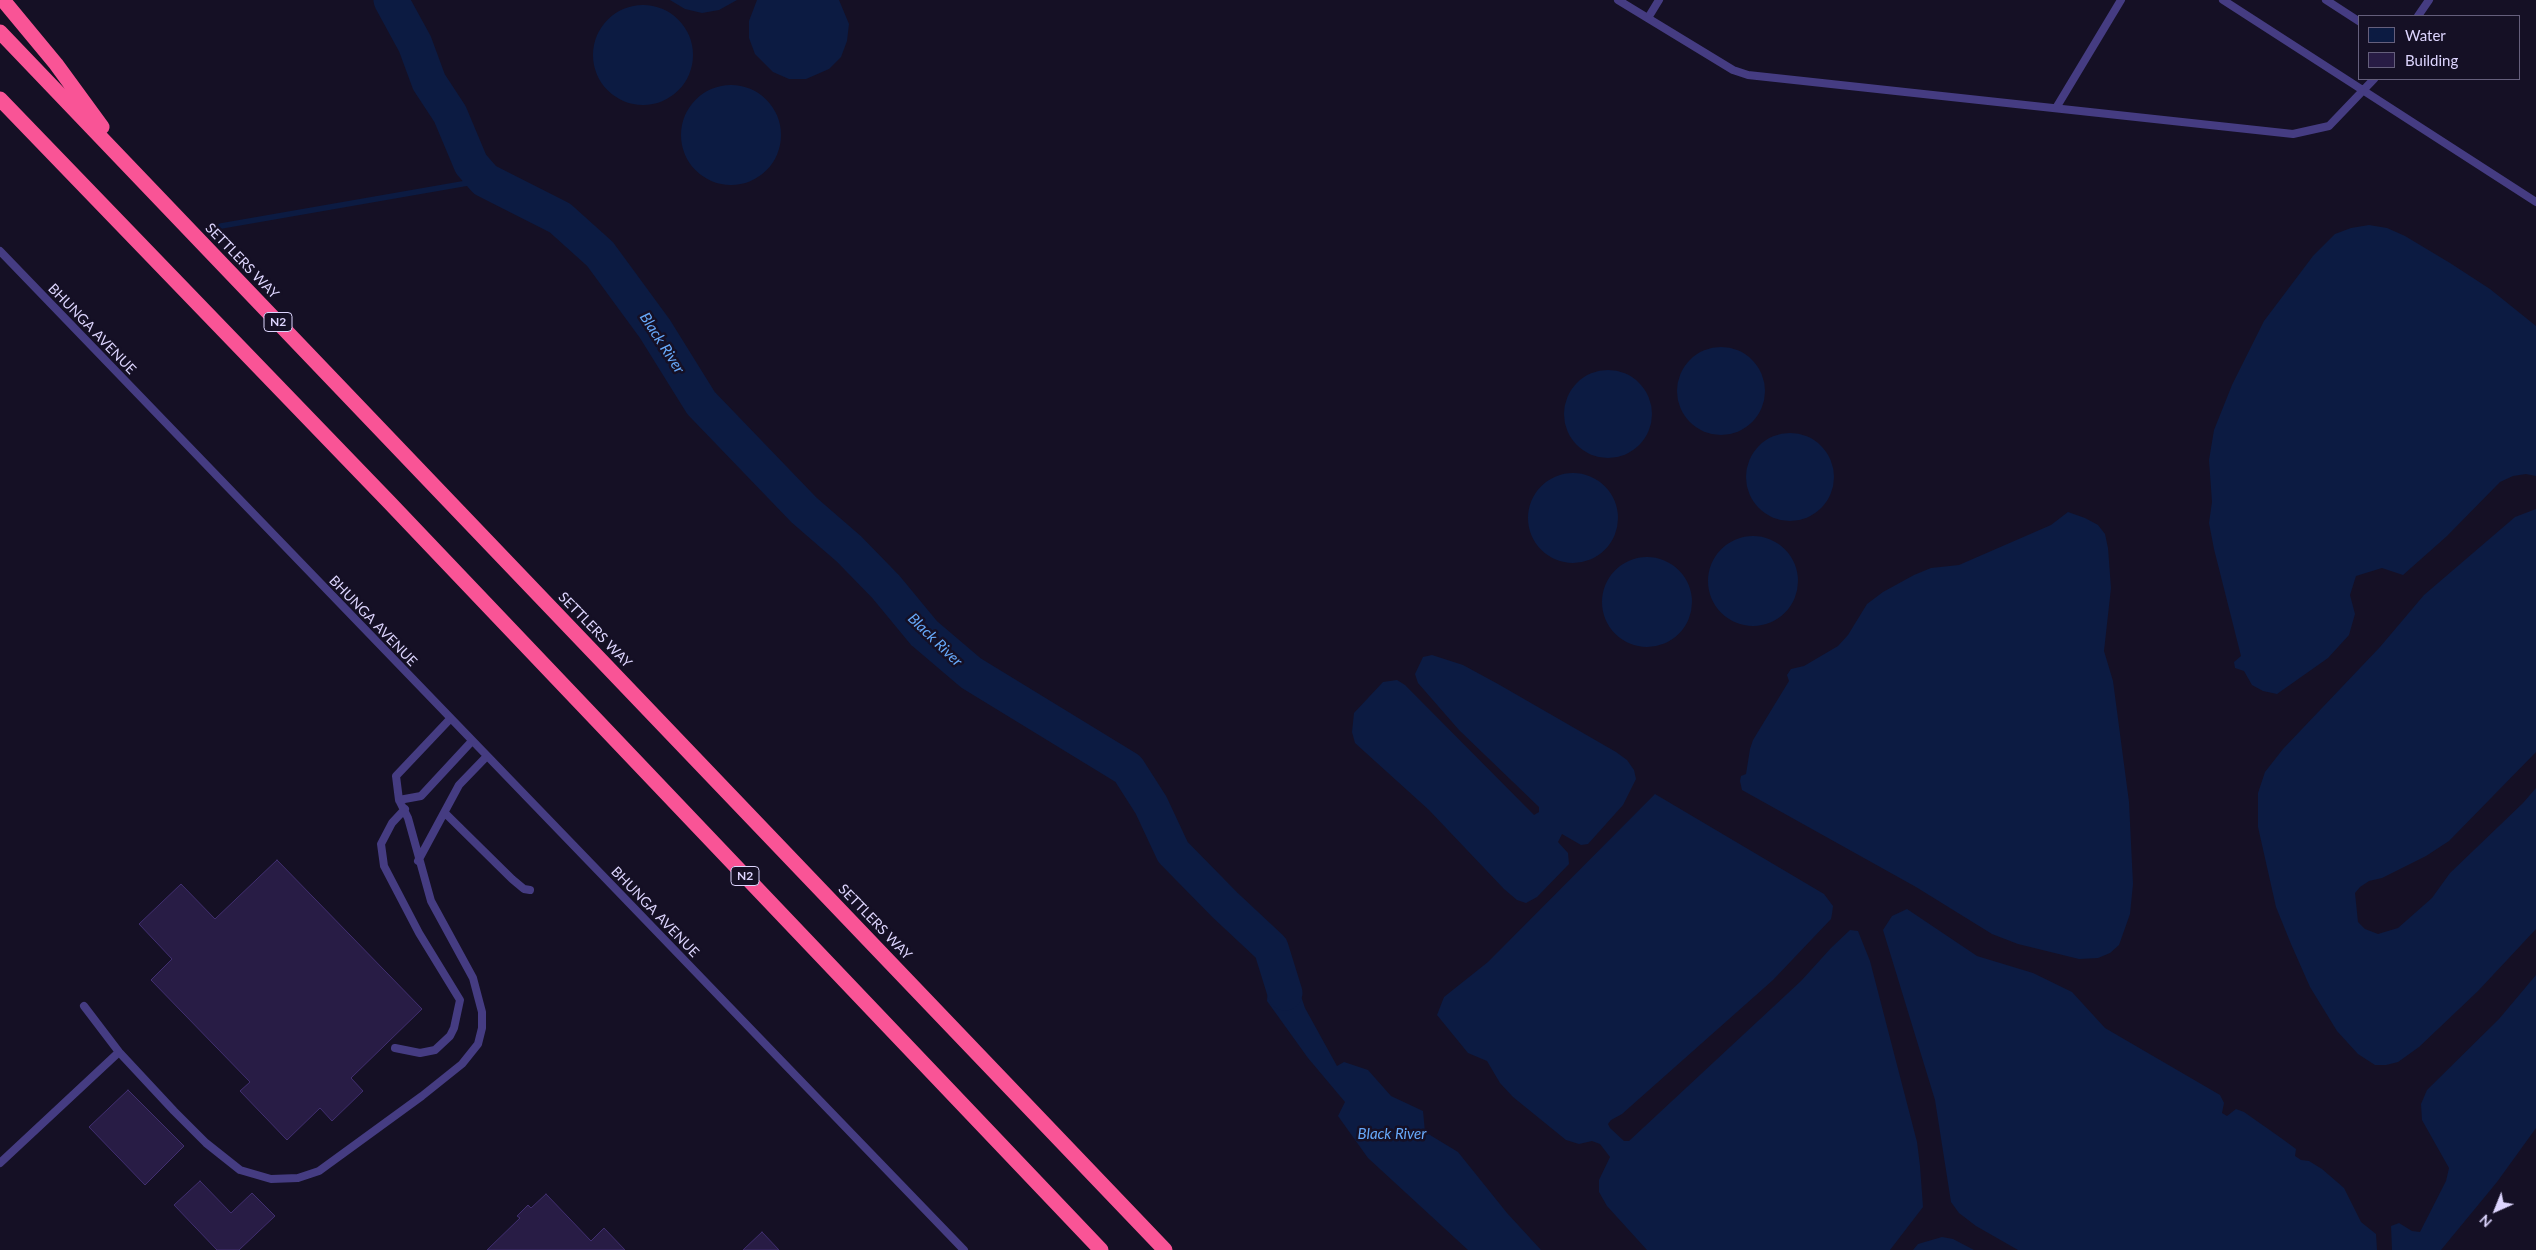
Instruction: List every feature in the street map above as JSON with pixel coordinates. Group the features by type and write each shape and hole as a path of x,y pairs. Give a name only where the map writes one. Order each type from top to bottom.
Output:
{"highway":[{"path":"3,0 56,64 138,175"},
{"name":"SETTLERS WAY","path":"0,32 1166,1250"},
{"name":"N2","path":"0,99 396,510 1101,1250"}],"lane":[{"path":"1618,0 1733,70 1748,75 2293,134 2329,126 2365,91 2373,80"},
{"path":"1648,18 1659,0"},
{"path":"2056,108 2121,0"},
{"path":"2224,0 2536,202"},
{"path":"2326,0 2358,21"},
{"path":"2419,15 2429,0"},
{"name":"BHUNGA AVENUE","path":"0,251 964,1250"},
{"path":"84,1006 119,1052 206,1143 240,1170 271,1179 298,1178 319,1171 462,1064 478,1044 482,1028 482,1012 473,978 431,901 404,808 399,800 396,776 450,719"},
{"path":"399,800 421,796 472,741"},
{"path":"418,861 459,785 487,756"},
{"path":"395,1048 420,1053 435,1050 450,1036 454,1028 460,1000 414,925 384,866 381,844 392,823 404,808"},
{"path":"445,813 524,889 530,890"},
{"path":"0,1164 119,1052"}],"water":[{"path":"670,0 737,0 719,10 702,13 685,9"},
{"path":"757,0 839,0 849,24 847,41 841,57 829,69 806,79 789,79 773,72 755,54 749,38 749,21"},
{"path":"643,5 662,9 679,19 689,36 693,55 689,74 679,91 662,101 643,105 624,101 607,91 597,74 593,55 597,36 607,19 624,9"},
{"path":"731,85 750,89 767,99 777,116 781,135 777,154 767,171 750,181 731,185 712,181 695,171 685,154 681,135 685,116 695,99 712,89"},
{"path":"2369,225 2387,228 2405,236 2450,263 2490,289 2536,326 2536,476 2526,474 2513,476 2500,482 2447,536 2403,575 2382,568 2356,576 2350,595 2355,614 2349,635 2328,658 2277,694 2263,691 2252,685 2244,671 2235,668 2234,662 2241,656 2209,523 2212,502 2209,460 2214,430 2232,385 2264,321 2313,256 2335,234 2351,228"},
{"path":"1712,347 1730,347 1746,354 1758,366 1765,382 1765,400 1758,416 1746,428 1730,435 1712,435 1696,428 1684,416 1677,400 1677,382 1684,366 1696,354"},
{"path":"1599,370 1617,370 1633,377 1645,389 1652,405 1652,423 1645,439 1633,451 1617,458 1599,458 1583,451 1571,439 1564,423 1564,405 1571,389 1583,377"},
{"path":"1781,433 1799,433 1815,440 1827,452 1834,468 1834,486 1827,502 1815,514 1799,521 1781,521 1765,514 1753,502 1746,486 1746,468 1753,452 1765,440"},
{"path":"1573,473 1590,477 1605,486 1614,501 1618,518 1614,535 1605,550 1590,559 1573,563 1556,559 1541,550 1532,535 1528,518 1532,501 1541,486 1556,477"},
{"path":"2536,509 2536,752 2449,841 2426,856 2382,878 2369,881 2355,893 2358,922 2365,929 2378,934 2398,928 2432,898 2450,873 2523,803 2536,788 2536,929 2478,991 2419,1047 2398,1062 2375,1065 2358,1054 2337,1031 2310,987 2291,944 2276,907 2258,827 2258,793 2265,772 2283,749 2380,647 2424,595 2515,517"},
{"path":"2068,512 2098,525 2105,534 2108,548 2111,588 2104,651 2113,681 2129,802 2133,884 2130,914 2119,945 2110,953 2098,958 2079,959 2018,944 1992,934 1916,887 1742,790 1740,781 1741,776 1746,774 1753,740 1789,681 1787,675 1791,669 1804,666 1838,646 1848,635 1867,604 1883,592 1914,575 1931,568 1959,565 2051,525"},
{"path":"1753,536 1770,540 1785,549 1794,564 1798,581 1794,598 1785,613 1770,622 1753,626 1736,622 1721,613 1712,598 1708,581 1712,564 1721,549 1736,540"},
{"path":"1647,557 1664,560 1679,570 1689,585 1692,602 1689,619 1679,634 1664,644 1647,647 1630,644 1615,634 1605,619 1602,602 1605,585 1615,570 1630,560"},
{"path":"1432,655 1463,665 1498,684 1616,752 1627,760 1634,770 1636,779 1623,805 1588,844 1581,845 1562,834 1558,842 1568,853 1569,864 1537,897 1526,903 1517,900 1504,889 1429,810 1355,743 1352,732 1354,713 1383,682 1397,680 1405,685 1534,815 1539,812 1539,807 1459,730 1418,683 1415,674 1423,657"},
{"path":"1655,794 1824,894 1833,906 1832,914 1831,919 1773,980 1622,1114 1611,1120 1608,1124 1610,1128 1624,1141 1629,1141 1801,981 1850,930 1858,931 1870,961 1917,1142 1920,1166 1923,1207 1890,1250 1647,1250 1607,1206 1599,1192 1599,1180 1610,1157 1600,1144 1592,1141 1579,1144 1566,1140 1513,1097 1500,1083 1487,1061 1468,1053 1437,1015 1444,997 1488,962"},
{"path":"1907,909 1977,956 2033,973 2072,992 2105,1028 2220,1095 2224,1103 2222,1113 2227,1116 2236,1109 2244,1112 2281,1138 2296,1149 2295,1156 2301,1160 2309,1161 2322,1169 2344,1188 2361,1222 2376,1234 2377,1250 2018,1250 1976,1226 1959,1213 1951,1202 1935,1100 1883,930 1892,916"},
{"name":"Black River","path":"1271,948 1286,952 1305,1008 1337,1066 1344,1062 1368,1070 1391,1096 1423,1111 1425,1132 1458,1152 1507,1213 1541,1250 1468,1250 1368,1158 1338,1116 1345,1102 1308,1058 1267,1001"},
{"path":"2536,975 2536,1128 2497,1182 2441,1250 2392,1250 2391,1226 2399,1223 2412,1231 2420,1232 2446,1181 2449,1168 2422,1120 2421,1104 2427,1090 2499,1019"},
{"path":"1942,1237 1953,1239 1974,1250 1913,1250 1918,1244"}],"building":[{"path":"277,860 422,1009 351,1078 363,1091 332,1121 320,1108 287,1140 240,1091 250,1082 151,980 172,959 139,924 181,884 215,919"},
{"path":"128,1090 184,1146 145,1185 89,1127"},
{"path":"200,1181 231,1213 252,1193 275,1216 239,1250 217,1250 174,1205"},
{"path":"546,1194 591,1241 604,1228 625,1250 487,1250 520,1218 517,1216 528,1205 531,1208"},
{"path":"762,1232 779,1250 743,1250"}],"waterway":[{"name":"Black River","path":"391,0 415,44 429,82 450,114 471,164 485,180 560,218 600,254 655,329 701,403 804,510 849,549 886,587 924,633 971,673 1128,769 1151,805 1173,852 1271,948 1285,993"},
{"path":"221,226 485,180"}]}
